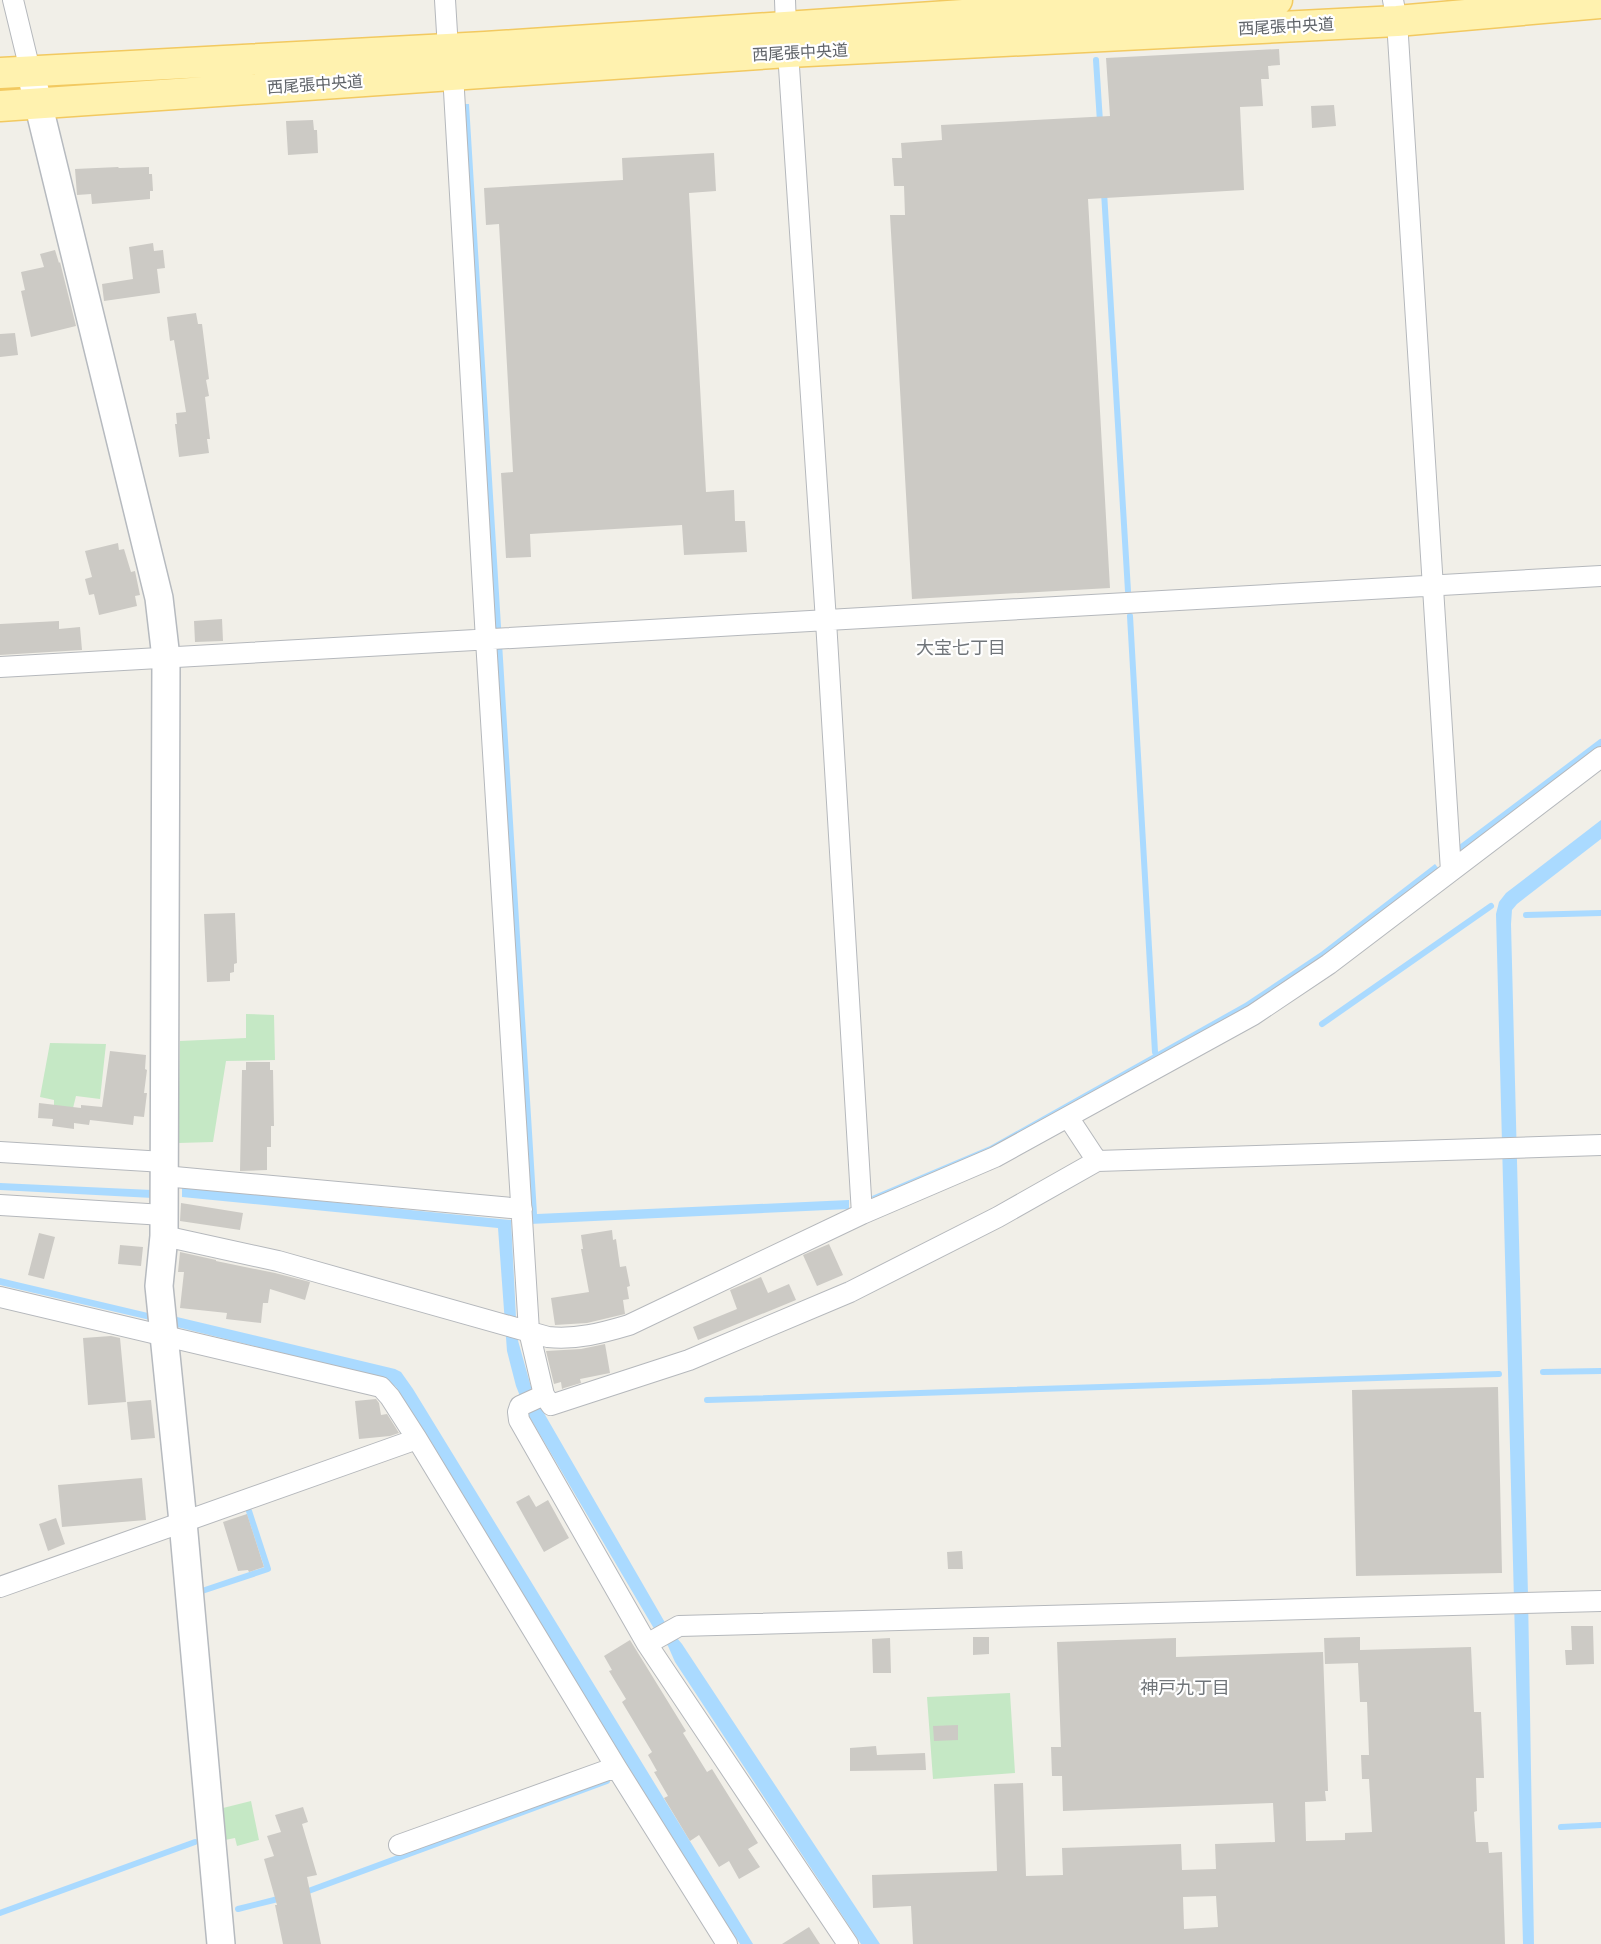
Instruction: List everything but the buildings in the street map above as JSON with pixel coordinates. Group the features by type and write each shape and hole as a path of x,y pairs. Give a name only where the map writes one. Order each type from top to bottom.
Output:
{"main road":[{"name":"西尾張中央道","path":"0,106 786,26 1082,7 1277,0"},
{"name":"西尾張中央道","path":"786,26 1601,3"},
{"name":"西尾張中央道","path":"0,73 30,70 450,62"}],"street":[{"path":"13,0 159,598 166,658 164,1226 159,1287 183,1522 221,1944"},
{"path":"445,0 522,1209 526,1330 542,1396 551,1405 689,1360 850,1292 940,1248 1097,1161 1601,1144"},
{"path":"1395,10 1451,871"},
{"path":"786,26 826,621 862,1214"},
{"path":"0,667 1601,576"},
{"path":"0,1205 164,1226 278,1261 548,1337 565,1339 629,1325 862,1214 995,1157 1253,1015 1329,964 1601,758"},
{"path":"1068,1117 1097,1161"},
{"path":"0,1152 522,1209"},
{"path":"0,1297 165,1334 381,1387 417,1439 726,1944"},
{"path":"542,1396 520,1406 519,1420 651,1641 848,1944"},
{"path":"0,1587 417,1439"},
{"path":"651,1641 679,1626 1601,1601"},
{"path":"399,1845 616,1767"}],"green space":[{"path":"246,1014 274,1015 275,1060 226,1061 213,1142 178,1143 180,1041 246,1038"},
{"path":"50,1043 106,1044 100,1099 76,1096 72,1112 54,1111 54,1100 40,1097"},
{"path":"1010,1693 1015,1773 933,1779 927,1697"},
{"path":"251,1801 259,1840 237,1846 235,1838 225,1840 223,1808"}],"water":[{"path":"462,104 469,104 537,1214 849,1200 849,1209 530,1224"},
{"path":"1601,820 1601,839 1517,904 1512,910 1511,924 1528,1595 1534,1944 1523,1944 1496,914 1499,902 1506,893"},
{"path":"1435,864 1439,869 1324,957 1248,1008 994,1150 873,1201 872,1196 990,1146 1245,1003 1321,952"},
{"path":"0,1183 152,1190 153,1198 0,1190"},
{"path":"182,1187 511,1220 517,1337 533,1394 667,1626 682,1644 880,1944 861,1944 675,1662 668,1646 656,1632 526,1411 516,1386 507,1351 498,1228 182,1197"},
{"path":"0,1278 148,1313 150,1320 0,1285"},
{"path":"177,1317 401,1372 753,1944 740,1944 699,1883 396,1387 383,1378 177,1327"}],"waterway":[{"path":"1096,60 1100,122"},
{"path":"1104,192 1128,591"},
{"path":"1130,616 1155,1052"},
{"path":"1459,849 1601,742"},
{"path":"1322,1024 1491,906"},
{"path":"1526,915 1601,913"},
{"path":"1543,1372 1601,1371"},
{"path":"707,1400 1499,1374"},
{"path":"202,1591 268,1569 249,1511"},
{"path":"303,1893 607,1781"},
{"path":"1561,1827 1601,1825"},
{"path":"0,1913 195,1842"},
{"path":"238,1909 282,1898"}],"district":[{"name":"大宝七丁目","path":"961,648"},
{"name":"神戸九丁目","path":"1185,1688"}]}
